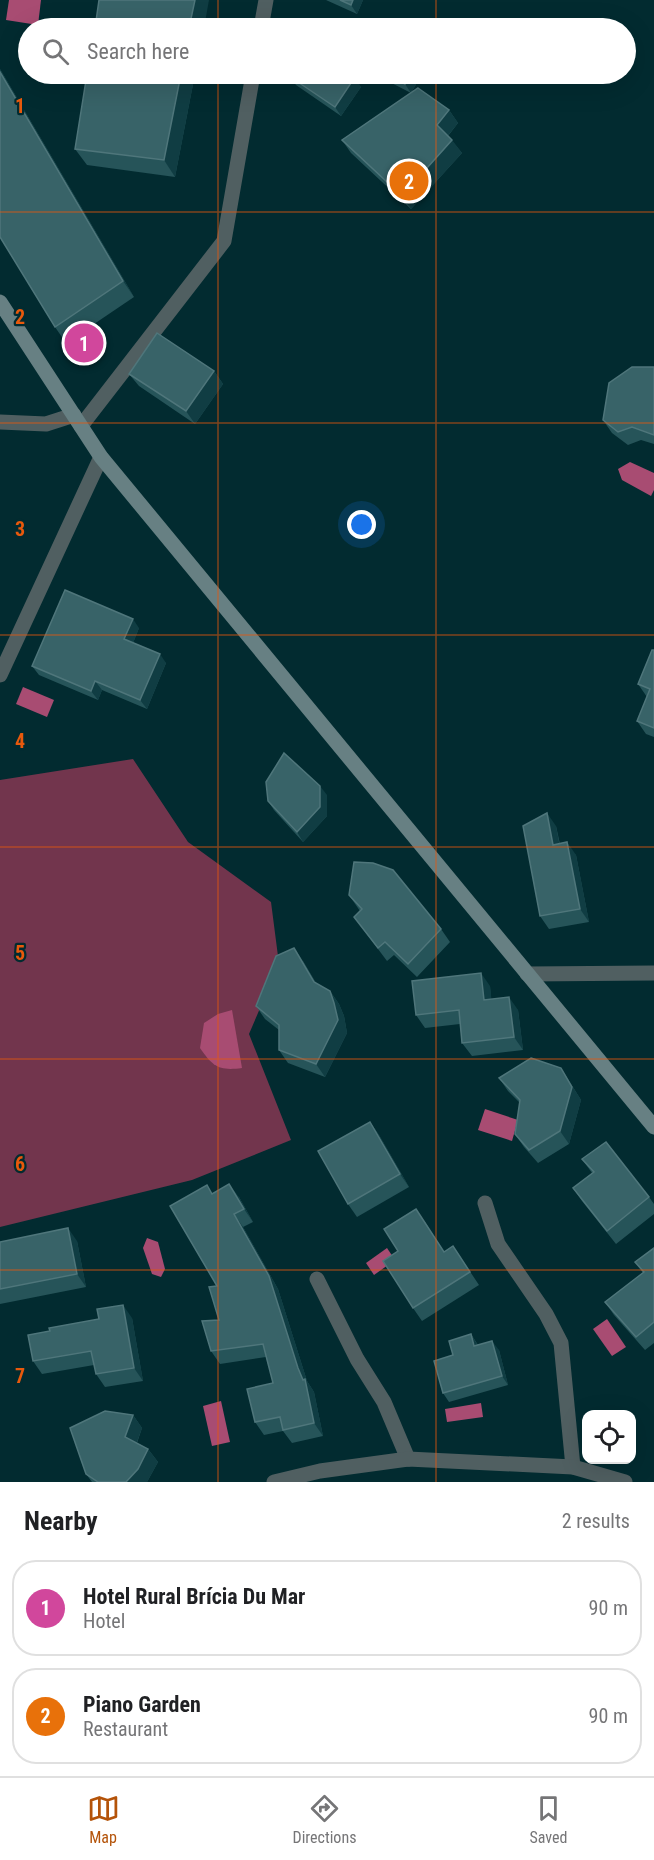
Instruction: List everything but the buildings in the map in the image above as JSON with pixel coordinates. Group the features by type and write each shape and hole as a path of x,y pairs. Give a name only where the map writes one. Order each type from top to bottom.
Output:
{"street":[{"path":"263,18 266,0"},
{"path":"0,422 46,424 77,421 224,241 251,84"},
{"path":"0,302 101,457 654,1127"},
{"path":"0,675 101,457"},
{"path":"527,974 654,973"},
{"path":"485,1203 498,1244 546,1314 561,1343 573,1467"},
{"path":"317,1279 357,1359 384,1402 408,1459"},
{"path":"274,1482 320,1471 408,1459 573,1467 624,1482"}],"shaded area":[{"path":"9,0 41,0 39,18 18,18 18,22 6,20"},
{"path":"630,462 654,473 654,490 651,496 622,480 618,469"},
{"path":"23,687 54,700 47,717 16,704"},
{"path":"133,759 188,842 271,902 279,964 249,1034 291,1140 192,1180 0,1227 0,780"},
{"path":"232,1010 242,1068 228,1069 217,1066 209,1060 200,1048 204,1023 218,1014"},
{"path":"485,1109 518,1120 512,1141 478,1130"},
{"path":"147,1238 158,1242 165,1269 161,1277 152,1274 143,1248"},
{"path":"387,1248 395,1260 374,1275 366,1263"},
{"path":"607,1319 626,1347 612,1356 593,1329"},
{"path":"221,1401 230,1442 212,1446 203,1406"},
{"path":"481,1403 483,1417 447,1422 445,1409"}],"place":[{"name":"Piano Garden","path":"409,181"},
{"name":"Hotel Rural Brícia Du Mar","path":"84,343"}]}
